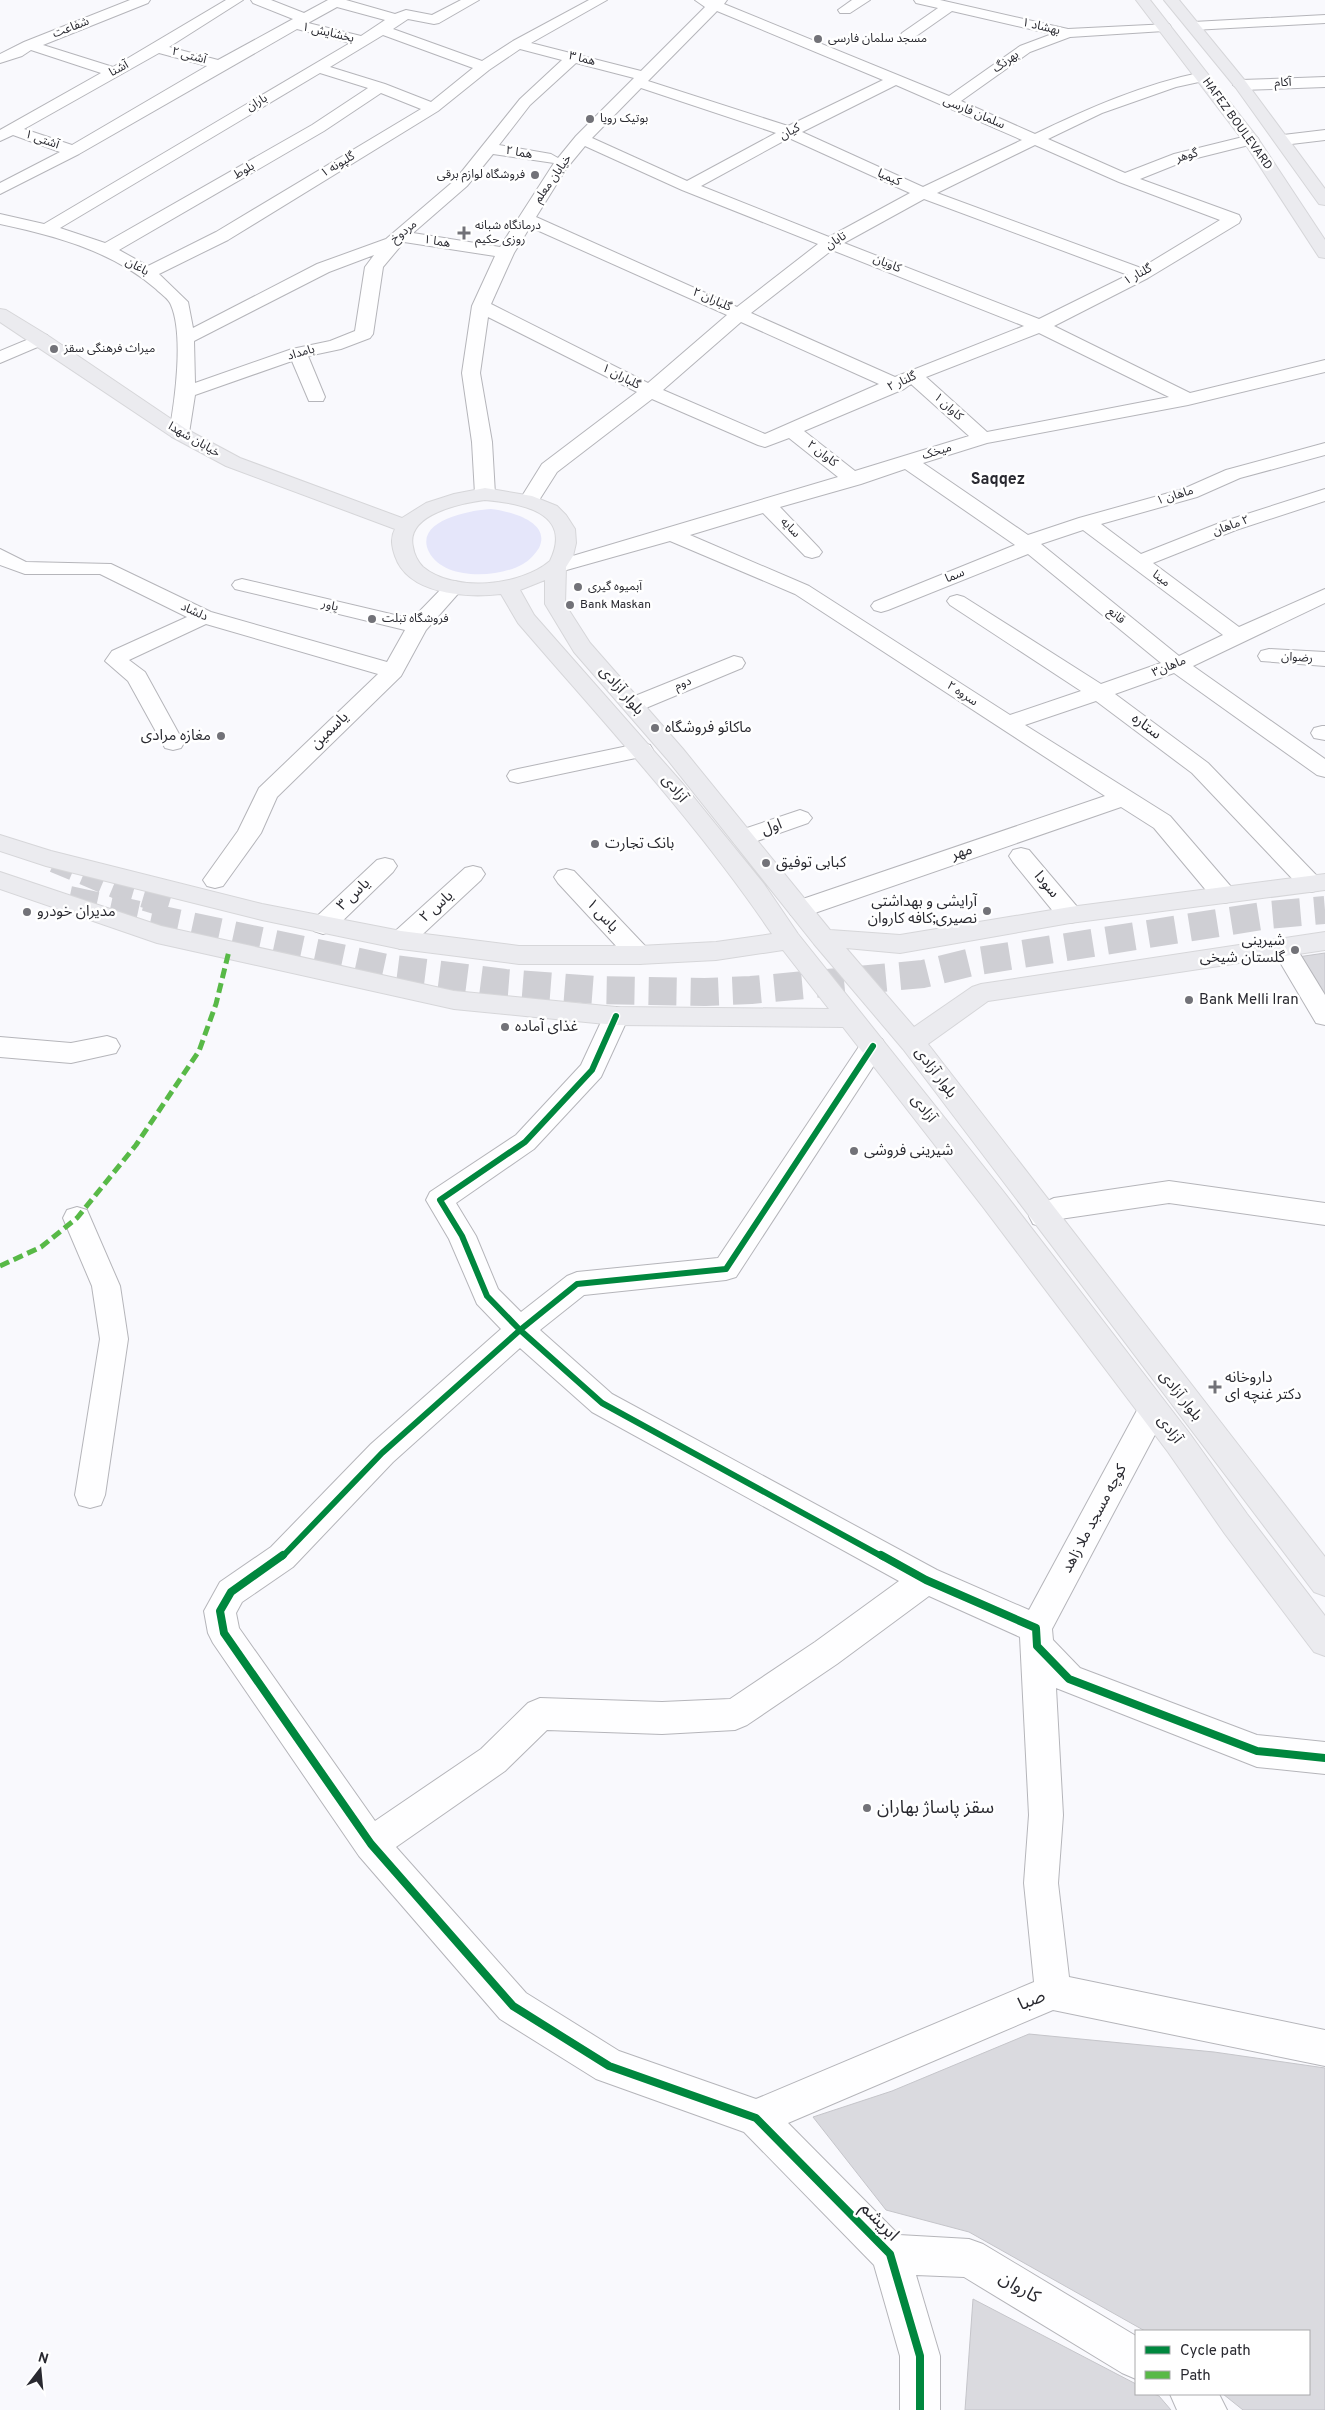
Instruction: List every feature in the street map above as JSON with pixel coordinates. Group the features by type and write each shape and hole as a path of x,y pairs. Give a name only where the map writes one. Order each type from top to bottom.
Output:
{"main road":[{"name":"HAFEZ BOULEVARD","path":"1143,0 1251,140 1325,253"},
{"name":"HAFEZ BOULEVARD","path":"1172,0 1241,85 1325,200"},
{"name":"خیابان شهدا","path":"0,314 179,433 233,462 407,527"},
{"path":"485,494 529,500 548,509 560,521 566,535 565,549 556,567 527,581 508,587 481,590 454,587 431,580 414,570 404,556 401,541 407,527 419,514 438,504 460,497 485,494"},
{"name":"بلوار آزادی","path":"556,567 555,604 582,647 675,754 800,908 822,938 912,1042 1043,1216 1325,1582"},
{"name":"آزادی","path":"508,587 525,618 642,750 756,890 789,940 873,1046 1153,1410 1325,1641"},
{"path":"0,843 46,858 262,912 401,940 519,955 639,955 716,951 789,940"},
{"path":"0,880 157,934 454,1000 616,1016 850,1018"},
{"path":"822,938 900,944 1070,915 1318,883"},
{"path":"912,1042 981,993 1325,941"}],"street":[{"name":"شفاعت","path":"0,59 17,47 143,0"},
{"name":"آشنا","path":"6,127 25,121 114,72 236,0"},
{"name":"بخشایش ۱","path":"258,0 300,22 362,41"},
{"path":"0,189 73,151 220,65 337,1 396,19 406,14 434,20 472,0"},
{"name":"گلپونه ۱","path":"150,272 222,236 433,108 484,67 518,44 600,0"},
{"path":"845,10 863,0"},
{"name":"بهشاد ۱","path":"921,0 1068,33 1164,27"},
{"name":"خیابان معلم","path":"485,494 482,442 471,372 480,306 504,253 559,167 582,139 713,2"},
{"name":"سلمان فارسی","path":"713,2 894,80 950,102 1125,179 1233,218"},
{"path":"907,36 949,6"},
{"name":"باران","path":"47,229 382,30 396,19"},
{"path":"1193,26 1325,19"},
{"path":"382,30 484,67"},
{"name":"بهرنگ","path":"950,102 1025,49 1068,33"},
{"name":"هما ۳","path":"518,44 574,57 641,79"},
{"path":"17,47 114,72"},
{"name":"آشتی ۲","path":"157,48 220,65"},
{"path":"1025,49 1048,58"},
{"name":"مردوخ","path":"185,339 323,268 396,240 462,183 525,102 574,57"},
{"path":"318,68 380,87 433,108"},
{"name":"تابان","path":"529,500 549,468 650,391 740,313 832,242 923,193 1097,110 1172,83 1203,76"},
{"name":"کیمیا","path":"641,79 789,132 923,193 1142,274"},
{"name":"کیان","path":"688,187 789,132 894,80"},
{"name":"آکام","path":"1241,85 1325,82"},
{"name":"بلوط","path":"106,250 318,128 380,87"},
{"name":"آشتی ۱","path":"6,127 73,151"},
{"path":"1282,140 1325,135"},
{"name":"کاویان","path":"582,139 688,187 832,242 1040,326 1188,399"},
{"name":"گوهر","path":"1125,179 1180,158 1251,140"},
{"name":"هما ۲","path":"488,148 551,159"},
{"name":"گلنار ۱","path":"1040,326 1142,274 1233,218"},
{"name":"باغان","path":"0,219 47,229 106,250 150,272 180,302 185,339 186,392"},
{"name":"گلباران ۲","path":"526,219 740,313 905,380"},
{"name":"هما ۱","path":"396,240 504,253"},
{"name":"بامداد","path":"186,392 245,374 298,352 335,345 364,334 374,267 396,240"},
{"name":"گلباران ۱","path":"480,306 650,391 765,442"},
{"name":"گلنار ۲","path":"765,442 790,429 905,380 1040,326"},
{"path":"0,358 40,339"},
{"path":"298,352 316,397"},
{"name":"میخک","path":"556,567 854,480 907,461 983,438 1188,399 1325,366"},
{"name":"کاوان ۱","path":"905,380 983,438"},
{"path":"179,433 186,392"},
{"name":"کاوان ۲","path":"790,429 854,480"},
{"name":"ماهان ۱","path":"1027,544 1086,522 1190,493 1233,474 1325,449"},
{"name":"قانع","path":"907,461 1027,544 1177,665 1325,770"},
{"path":"1190,493 1208,508"},
{"name":"٢ ماهان","path":"1138,562 1229,526 1325,495"},
{"name":"سایه","path":"767,505 812,552"},
{"name":"مینا","path":"1086,522 1237,636"},
{"name":"سروه ۲","path":"670,534 802,590 1007,724 1162,822 1224,896"},
{"name":"سما","path":"881,606 1027,544"},
{"name":"دلشاد","path":"4,563 44,570 104,568 204,618 393,671"},
{"name":"یاور","path":"242,585 417,627"},
{"name":"یاسمین","path":"215,880 249,833 267,793 393,671 417,627 454,587"},
{"name":"ماهان۳","path":"1007,724 1177,665 1325,595"},
{"name":"ستاره","path":"957,601 1100,693 1200,768 1318,883"},
{"path":"174,743 136,677 116,661 120,656 204,618"},
{"name":"رضوان","path":"1269,656 1325,659"},
{"name":"دوم","path":"633,705 734,664"},
{"path":"518,776 642,750"},
{"name":"مهر","path":"800,908 1124,798"},
{"name":"اول","path":"743,838 800,818"},
{"name":"سودا","path":"1021,856 1070,915"},
{"name":"یاس ۳","path":"324,925 385,866"},
{"name":"یاس ۲","path":"401,940 473,874"},
{"name":"یاس ۱","path":"566,877 639,955"},
{"path":"1283,947 1325,1016"},
{"path":"616,1016 592,1070 525,1142 440,1200 462,1236 487,1296 520,1330 602,1403 926,1580 1036,1637 1069,1679 1257,1751 1325,1758"},
{"path":"0,1047 71,1053 107,1046"},
{"path":"756,2118 609,2066 512,2006 371,1844 224,1633 220,1611 231,1592 282,1557 382,1454 520,1330 578,1284 726,1269 873,1046"},
{"path":"1043,1216 1054,1209 1169,1192 1325,1214"},
{"path":"77,1218 106,1286 114,1339 90,1495"},
{"name":"کوچه مسجد ملا زاهد","path":"1036,1637 1153,1410"},
{"path":"371,1844 493,1760 540,1714 662,1718 735,1714 826,1653 926,1580"},
{"path":"1036,1637 1046,1815 1041,1884 1053,1992"},
{"name":"صبا","path":"756,2118 1053,1992 1325,2048"},
{"name":"ابریشم","path":"756,2118 890,2254 920,2356 920,2410"},
{"name":"کاروان","path":"890,2254 969,2258 1135,2358"},
{"path":"1191,2395 1207,2410"}],"shaded area":[{"path":"491,509 517,515 534,524 539,531 541,539 539,548 530,559 513,569 487,574 459,572 447,568 436,561 429,552 426,541 429,532 447,519 471,512"}],"building":[{"path":"1325,953 1325,1013 1291,958"},
{"path":"1029,2034 1214,2052 1325,2068 1325,2410 1243,2410 1224,2395 1310,2395 1310,2330 1143,2330 969,2232 886,2210 813,2117 892,2091"},
{"path":"973,2299 1135,2383 1135,2395 1159,2396 1171,2410 965,2410"}],"tunnel":[{"path":"54,862 123,891 150,899"},
{"path":"146,897 169,904"},
{"path":"69,900 387,968 505,983 596,990 705,992 751,990 923,974 972,962 1268,915 1325,910"}],"marked path":[{"path":"0,1266 41,1247 77,1218 136,1145 199,1051 216,1004 229,951"}],"cycle path":[{"path":"616,1016 592,1070 525,1142 440,1200 462,1236 487,1296 520,1330 602,1403 926,1580 1036,1628 1037,1646 1069,1679 1257,1751 1325,1758"},
{"path":"873,1046 726,1269 577,1284 520,1330 382,1453 282,1557 231,1592 220,1611 224,1633 371,1844 513,2006 609,2066 756,2118 890,2254 920,2356 920,2410"}],"place":[{"name":"مسجد سلمان فارسی","path":"818,39"},
{"name":"بوتیک رویا","path":"590,119"},
{"name":"فروشگاه لوازم برقی","path":"535,175"},
{"name":"درمانگاه شبانه روزی حکیم","path":"464,233"},
{"name":"میراث فرهنگی سقز","path":"54,349"},
{"name":"آبمیوه گیری","path":"578,587"},
{"name":"Bank Maskan","path":"570,605"},
{"name":"فروشگاه تبلت","path":"372,619"},
{"name":"ماکائو فروشگاه","path":"655,728"},
{"name":"مغازه مرادی","path":"221,736"},
{"name":"بانک تجارت","path":"595,844"},
{"name":"کبابی توفیق","path":"766,863"},
{"name":"آرایشی و بهداشتی نصیری;کافه کاروان","path":"987,911"},
{"name":"مدیران خودرو","path":"27,912"},
{"name":"شیرینی گلستان شیخی","path":"1295,950"},
{"name":"Bank Melli Iran","path":"1189,1000"},
{"name":"غذای آماده","path":"505,1027"},
{"name":"شیرینی فروشی","path":"854,1151"},
{"name":"داروخانه دکتر غنچه ای","path":"1215,1387"},
{"name":"سقز پاساژ بهاران","path":"867,1808"}],"district":[{"name":"Saqqez","path":"998,480"}]}
